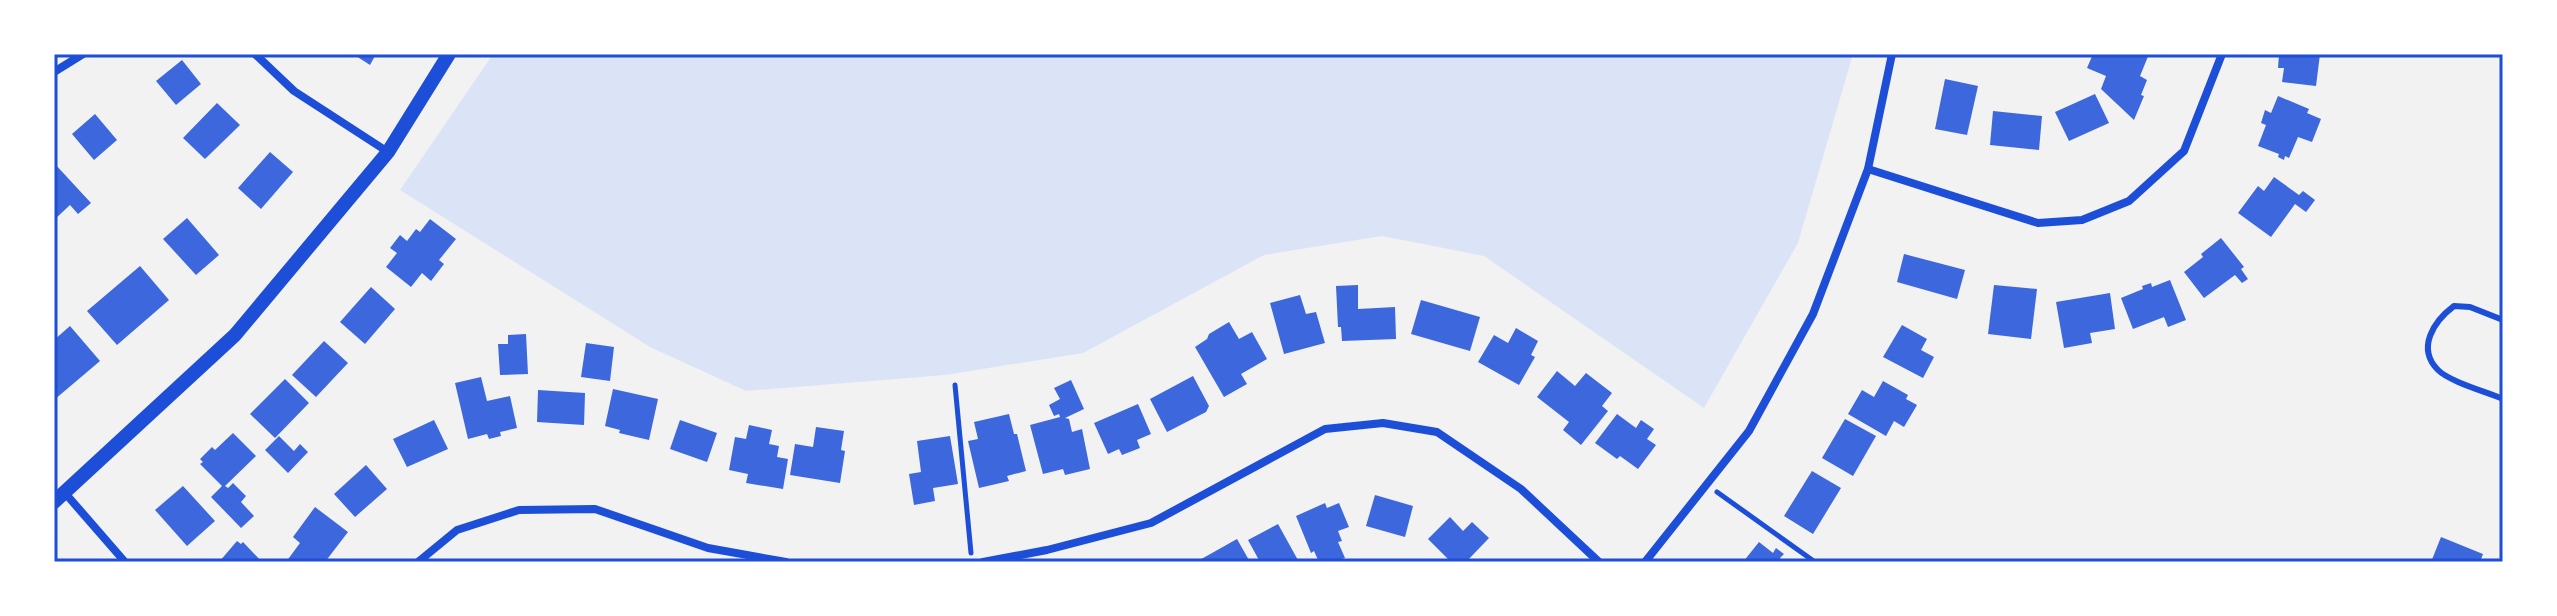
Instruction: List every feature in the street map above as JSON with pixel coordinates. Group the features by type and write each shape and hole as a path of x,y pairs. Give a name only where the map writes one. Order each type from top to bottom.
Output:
{"street":[{"path":"54,72 83,54"},
{"path":"255,54 294,91 388,152"},
{"path":"125,562 59,497 235,335 388,152 449,54"},
{"path":"1645,562 1749,431 1813,314 1868,169 1892,54"},
{"path":"1868,169 2038,223 2082,220 2129,201 2184,151 2222,54"},
{"path":"983,562 1047,550 1151,523 1325,429 1383,423 1437,432 1521,489 1599,562"},
{"path":"418,562 457,530 519,510 595,509 708,548 786,562"}],"lane":[{"path":"2503,320 2470,307 2454,306 2436,320 2428,338 2429,357 2440,372 2503,399"}],"path":[{"path":"955,385 971,562"},
{"path":"1707,485 1815,562"}],"shaded area":[{"path":"493,54 1853,54 1798,243 1704,408 1484,256 1382,236 1264,255 1083,353 945,375 746,391 650,347 400,190"}],"building":[{"path":"353,54 376,54 370,65"},
{"path":"2093,54 2149,54 2140,76 2147,80 2141,95 2144,96 2134,120 2101,89 2106,76 2087,68"},
{"path":"2279,54 2320,54 2316,86 2282,82 2284,68 2278,68"},
{"path":"182,60 201,84 176,105 156,81"},
{"path":"1945,79 1978,86 1967,135 1935,129"},
{"path":"2095,94 2109,123 2069,141 2055,112"},
{"path":"2278,96 2309,109 2307,113 2321,119 2312,142 2298,137 2289,158 2285,156 2284,160 2278,157 2279,154 2258,146 2266,125 2261,123 2265,110 2271,113"},
{"path":"217,103 240,125 205,159 183,138"},
{"path":"1993,111 2042,116 2039,150 1990,145"},
{"path":"95,114 117,140 94,160 72,134"},
{"path":"270,152 293,172 261,209 238,188"},
{"path":"54,163 91,203 78,214 70,205 54,220"},
{"path":"2274,177 2299,195 2303,191 2315,200 2306,212 2295,204 2271,237 2238,213 2258,186 2264,191"},
{"path":"187,218 219,255 196,275 163,239"},
{"path":"430,219 456,239 439,260 444,264 431,281 422,273 411,287 386,267 397,253 390,248 400,235 407,241 416,229 420,232"},
{"path":"2221,238 2244,267 2241,269 2248,279 2242,283 2235,275 2204,298 2184,272"},
{"path":"1904,254 1965,270 1957,299 1897,282"},
{"path":"140,266 169,300 117,345 87,311"},
{"path":"2170,280 2186,320 2168,327 2164,317 2133,329 2121,298 2143,289 2142,286 2151,283 2152,287"},
{"path":"1358,285 1358,309 1395,307 1396,339 1342,341 1341,327 1338,327 1336,286"},
{"path":"1994,285 2037,289 2031,339 1988,334"},
{"path":"371,287 395,309 365,344 340,322"},
{"path":"2110,293 2115,329 2090,333 2092,343 2064,348 2056,302"},
{"path":"1300,295 1306,314 1316,312 1325,343 1284,354 1270,303"},
{"path":"1421,300 1480,317 1470,351 1411,334"},
{"path":"1229,322 1239,339 1252,332 1267,359 1241,374 1247,384 1224,397 1195,347"},
{"path":"1902,325 1927,339 1921,350 1934,357 1923,378 1883,357"},
{"path":"70,326 100,361 54,400 54,340"},
{"path":"1516,328 1538,341 1531,355 1535,357 1519,385 1478,362 1494,335 1508,343"},
{"path":"526,334 528,374 500,375 498,344 508,344 508,335"},
{"path":"324,341 348,363 316,397 292,375"},
{"path":"586,343 614,347 610,381 581,377"},
{"path":"1557,371 1575,386 1586,373 1612,393 1602,406 1608,411 1581,445 1563,430 1569,422 1537,397"},
{"path":"1193,376 1209,406 1206,412 1167,432 1150,399"},
{"path":"481,377 487,401 510,396 517,428 500,432 501,436 489,439 487,434 468,439 455,383"},
{"path":"285,379 309,403 275,438 250,414"},
{"path":"1071,380 1084,409 1065,418 1069,419 1072,432 1082,429 1090,469 1065,475 1063,469 1043,474 1030,425 1060,417 1059,414 1054,416 1049,405 1060,399 1054,388"},
{"path":"1883,381 1908,395 1906,399 1917,405 1904,427 1894,421 1886,436 1848,414 1862,390 1874,397"},
{"path":"613,389 658,399 649,440 619,433 620,430 605,426"},
{"path":"538,390 585,393 584,425 537,422"},
{"path":"1138,404 1151,434 1137,440 1140,448 1122,455 1119,449 1108,454 1094,423"},
{"path":"1009,414 1026,471 1007,476 1009,481 979,488 968,441 978,439 974,422"},
{"path":"1617,414 1636,428 1641,420 1654,429 1647,439 1656,445 1638,469 1595,443"},
{"path":"1845,419 1876,436 1853,476 1822,458"},
{"path":"434,420 448,449 407,467 393,439"},
{"path":"680,420 717,433 707,462 670,449"},
{"path":"749,425 772,430 769,444 779,446 777,457 788,459 783,489 746,483 748,474 729,470 735,437 746,439"},
{"path":"816,427 844,431 841,450 845,451 840,483 790,475 795,444 813,447"},
{"path":"233,433 256,456 225,486 228,488 233,483 246,496 241,502 254,516 241,528 211,497 222,486 200,464 203,462 200,459 212,447 215,450"},
{"path":"279,436 294,451 300,444 308,452 288,473 265,450"},
{"path":"950,436 958,484 933,488 935,501 914,505 909,474 921,472 917,441"},
{"path":"366,465 387,489 355,517 334,494"},
{"path":"1812,471 1841,488 1813,534 1784,516"},
{"path":"183,486 215,521 187,546 155,510"},
{"path":"1375,495 1413,506 1405,537 1366,526"},
{"path":"1325,503 1327,508 1339,503 1349,527 1338,531 1342,541 1338,542 1345,558 1335,562 1319,562 1314,551 1311,553 1296,516"},
{"path":"315,507 348,532 325,562 286,562 300,543 293,537"},
{"path":"1450,517 1463,531 1472,522 1489,538 1466,562 1451,562 1428,539"},
{"path":"1278,524 1299,562 1260,562 1248,540"},
{"path":"2441,537 2483,554 2480,562 2431,562"},
{"path":"1237,539 1250,562 1196,562"},
{"path":"237,541 243,542 262,562 219,562"},
{"path":"1759,542 1773,553 1776,548 1784,554 1780,558 1782,562 1743,562"}]}
